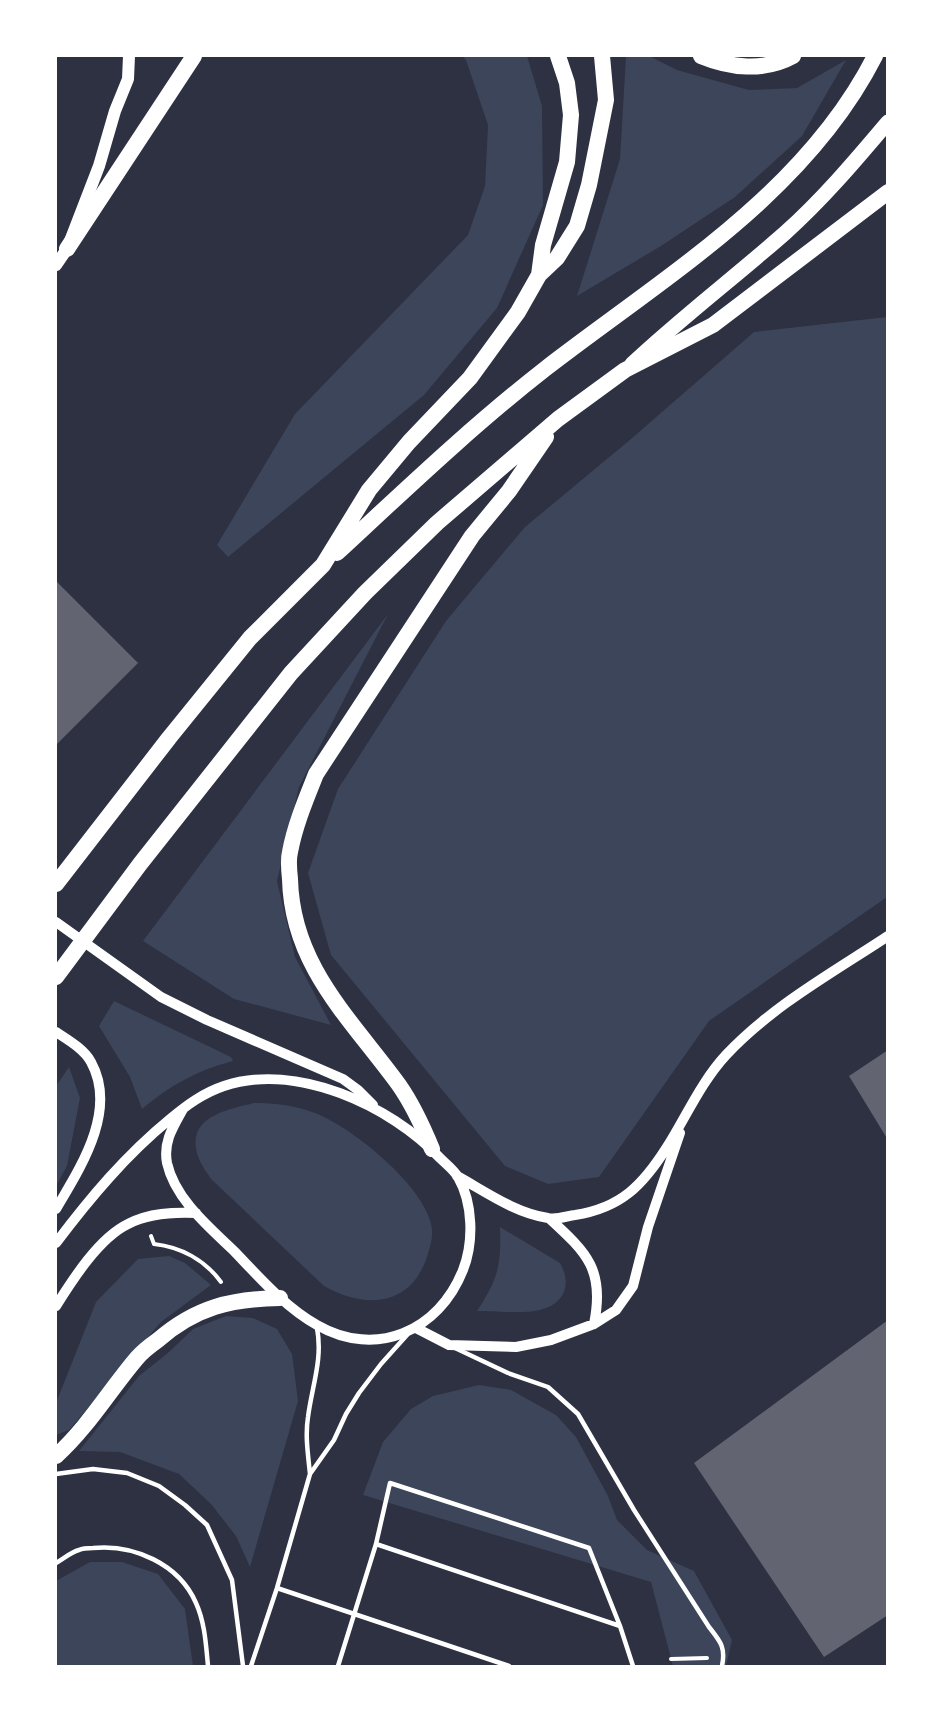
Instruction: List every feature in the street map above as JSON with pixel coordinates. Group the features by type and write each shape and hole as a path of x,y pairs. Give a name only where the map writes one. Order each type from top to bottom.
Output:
{"highway":[{"path":"67,249 194,56"},
{"path":"539,275 543,245 567,162 571,115 567,83 558,56"},
{"path":"323,566 369,490 409,442 470,378 518,312 539,275 557,258 577,226 589,185 606,100 602,56"},
{"path":"701,56 735,66 756,67 781,62 793,56"},
{"path":"56,884 250,638 323,566 480,422 688,262 750,211 813,149 864,76 875,56"},
{"path":"56,977 140,864 291,674 365,592 437,523 558,419 625,370 713,325 888,192"},
{"path":"432,1149 418,1116 400,1086 331,997 302,946 290,896 289,854 299,818 316,774 472,536 509,491 558,419"},
{"path":"56,1456 83,1430 139,1355 172,1328 217,1305 280,1298"}],"main road":[{"path":"56,265 67,249 99,166 115,111 128,79 129,56"},
{"path":"625,370 664,334 786,232 839,180 888,122"}],"street":[{"path":"56,922 161,997 207,1020 343,1079 377,1109"},
{"path":"550,1219 583,1214 613,1205 633,1190 649,1174 706,1082 724,1058 752,1029 780,1007 888,936"},
{"path":"56,1032 73,1043 90,1061 99,1083 96,1131 90,1147 56,1209"},
{"path":"56,1243 118,1166 150,1136 201,1095 256,1079 297,1081 335,1092 377,1109 403,1124 432,1149 457,1176 514,1208 550,1219 573,1240 591,1264 597,1287 594,1324"},
{"path":"183,1109 166,1143 167,1165 178,1188 196,1213 280,1298 317,1325 340,1335 365,1340 390,1337 413,1329 439,1310 455,1288 467,1259 468,1204 457,1176"},
{"path":"413,1329 449,1345 516,1347 551,1340 594,1324 616,1311 633,1286 648,1227 687,1113"},
{"path":"56,1306 106,1240 127,1224 171,1212 196,1213"}],"lane":[{"path":"310,1474 306,1437 320,1359 317,1325"},
{"path":"251,1666 277,1588 310,1474 334,1440 346,1414 359,1394 381,1364 413,1329"},
{"path":"449,1345 548,1388 578,1414 634,1510 722,1645 724,1657 722,1666"},
{"path":"56,1474 93,1469 127,1473 159,1486 207,1525 232,1580 243,1666"},
{"path":"338,1666 376,1544 390,1483 589,1548 633,1666"},
{"path":"376,1544 620,1626"},
{"path":"56,1563 80,1549 111,1546 142,1554 166,1566 182,1582 196,1603 205,1634 208,1666"},
{"path":"277,1588 509,1666"}],"path":[{"path":"671,1659 724,1657"}],"shaded area":[{"path":"462,56 527,56 542,106 543,205 497,308 424,395 228,557 217,545 295,414 468,235 485,186 488,125 466,60"},
{"path":"626,56 649,56 677,70 749,90 797,88 846,60 802,136 735,197 661,246 577,296 620,159"},
{"path":"887,317 887,897 709,1021 599,1177 548,1184 505,1166 331,955 308,873 338,789 446,621 525,527 754,332"},
{"path":"388,614 299,787 277,881 295,957 331,1025 234,999 143,941"},
{"path":"114,1001 231,1057 233,1061 184,1080 142,1109 130,1077 99,1026"},
{"path":"69,1067 80,1098 67,1166 56,1186 56,1086"},
{"path":"254,1103 291,1106 328,1119 365,1143 402,1177 417,1195 427,1213 432,1229 426,1260 418,1276 408,1287 396,1295 369,1300 354,1298 324,1286 211,1179 199,1159 196,1145 197,1134 202,1125 220,1113"},
{"path":"500,1227 560,1263 564,1271 566,1286 560,1298 549,1307 518,1312 477,1311 497,1271"},
{"path":"169,1256 185,1263 211,1285 161,1322 69,1430 56,1435 56,1403 96,1302 138,1259"},
{"path":"226,1316 253,1318 277,1329 292,1354 298,1401 250,1567 236,1536 211,1504 179,1474 120,1452 79,1451 139,1376 193,1329"},
{"path":"479,1385 511,1390 556,1415 576,1437 608,1496 617,1520 647,1550 694,1571 732,1640 726,1666 673,1666 651,1582 363,1495 383,1442 411,1409 433,1396"},
{"path":"90,1562 122,1562 158,1574 185,1609 193,1666 56,1666 56,1581"}],"building":[{"path":"56,581 138,663 56,745"},
{"path":"888,1050 888,1140 849,1076"},
{"path":"888,1320 888,1615 824,1657 694,1463"}]}
